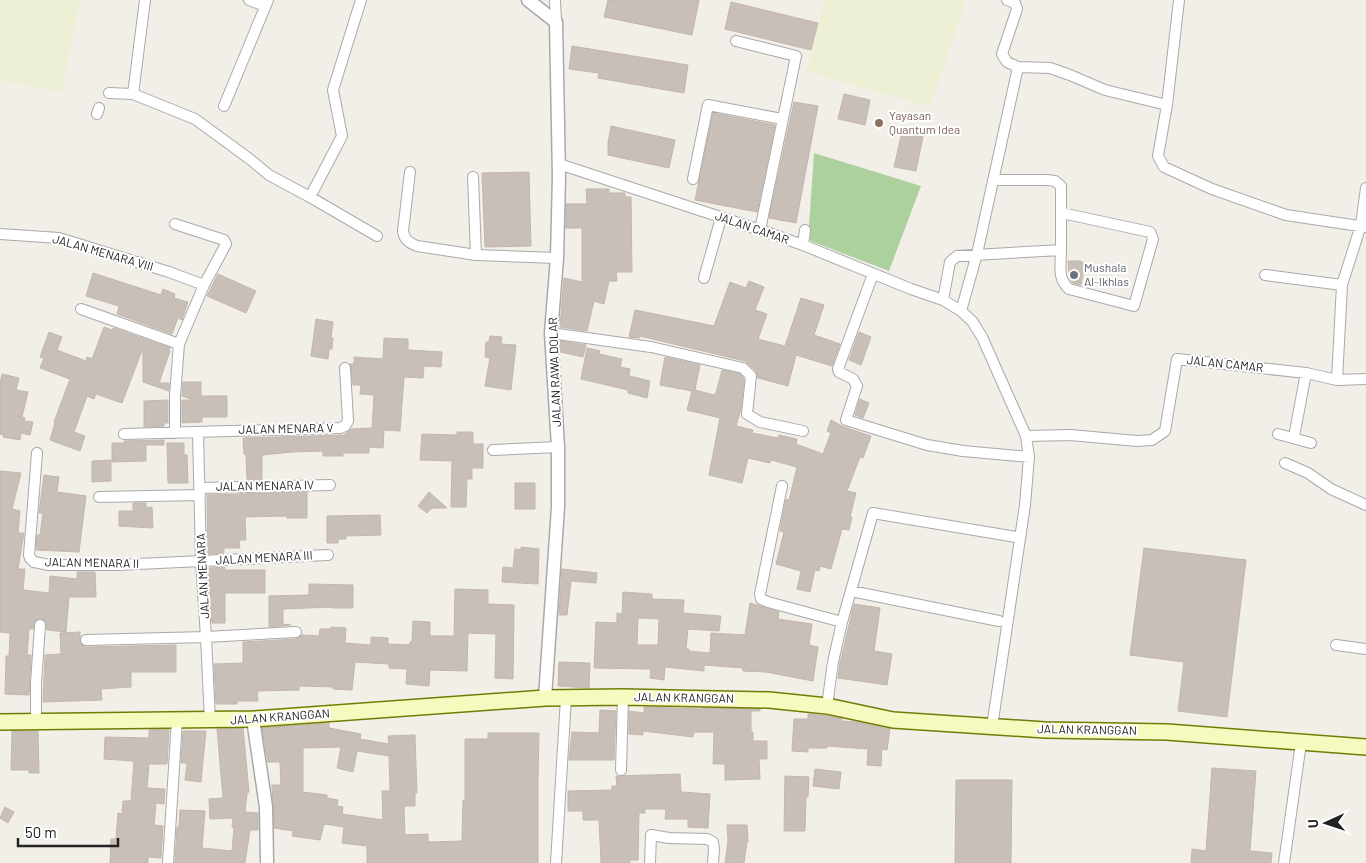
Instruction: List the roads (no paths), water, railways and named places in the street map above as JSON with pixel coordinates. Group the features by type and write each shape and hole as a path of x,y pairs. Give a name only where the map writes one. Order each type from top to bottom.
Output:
{"main road":[{"name":"JALAN KRANGGAN","path":"0,722 253,719 545,698 623,697 769,700 827,706 893,720 1045,730 1143,730 1366,747"}],"street":[{"path":"133,94 145,0"},
{"path":"224,106 267,3 249,0"},
{"path":"310,196 342,136 333,90 361,0"},
{"path":"528,0 556,22"},
{"path":"555,0 556,22"},
{"path":"1007,0 1015,3 1017,9 1002,54 1007,62 1018,67 1050,68 1070,74 1105,90 1167,105"},
{"path":"1179,0 1167,105 1158,156 1164,167 1212,189 1286,215 1363,226"},
{"name":"JALAN RAWA DOLAR","path":"545,698 558,506 558,447 551,333 557,258 559,164 556,22"},
{"path":"736,41 796,56 760,230"},
{"path":"961,311 977,254 1018,67"},
{"path":"109,93 133,94 195,119 252,160 269,175 310,196 377,236"},
{"path":"693,179 708,105 782,119"},
{"name":"JALAN CAMAR","path":"559,164 803,245 910,289 943,300 961,311 972,321 982,337 1026,436 1029,457 1025,505 992,727"},
{"path":"410,172 403,231 405,238 409,242 416,246 476,255 557,258"},
{"path":"473,177 476,255"},
{"path":"993,180 1055,181 1061,186 1061,275 1063,283 1070,289 1134,306 1153,238 1150,232 1062,214"},
{"path":"1337,380 1342,285 1363,226 1366,188"},
{"path":"704,278 721,218"},
{"path":"175,224 226,242 225,248 204,285 179,344 175,396 176,433"},
{"path":"803,245 804,230"},
{"name":"JALAN MENARA VIII","path":"0,234 59,238 204,285"},
{"path":"943,300 950,262 957,256 1061,250"},
{"path":"874,274 838,369 839,372 853,379 857,386 846,420 927,445 963,451 1029,457"},
{"path":"1265,275 1342,285"},
{"path":"81,309 179,344"},
{"path":"551,333 651,347 743,368 751,376 747,414 760,422 803,431"},
{"name":"JALAN CAMAR","path":"1026,436 1070,435 1137,441 1152,440 1165,430 1177,359 1306,373 1337,380 1366,379"},
{"name":"JALAN MENARA V","path":"198,432 255,429 333,429 345,426 348,421 345,368"},
{"path":"1294,438 1306,373"},
{"path":"124,434 198,432"},
{"name":"JALAN MENARA","path":"198,432 200,561 210,720"},
{"path":"1278,434 1311,442"},
{"path":"493,450 558,447"},
{"name":"JALAN MENARA II","path":"37,453 29,556 32,560 49,565 200,561"},
{"path":"1285,463 1308,473 1331,489 1366,504"},
{"name":"JALAN MENARA IV","path":"99,496 330,485"},
{"path":"782,486 760,594 761,599 842,622"},
{"path":"827,706 833,662 842,622 873,512 1016,537"},
{"name":"JALAN MENARA III","path":"200,561 328,555"},
{"path":"851,591 1000,622"},
{"path":"36,722 36,683 40,625"},
{"path":"86,640 206,637 296,632"},
{"path":"1336,645 1366,649"},
{"path":"621,770 623,697"},
{"path":"556,863 566,698"},
{"path":"253,719 266,808 267,863"},
{"path":"168,863 177,720"},
{"path":"1284,863 1301,743"},
{"path":"650,863 650,836 707,838 713,842 713,863"}],"place":[{"name":"Yayasan Quantum Idea","path":"879,123"},
{"name":"Mushala Al-Ikhlas","path":"1074,275"}]}
